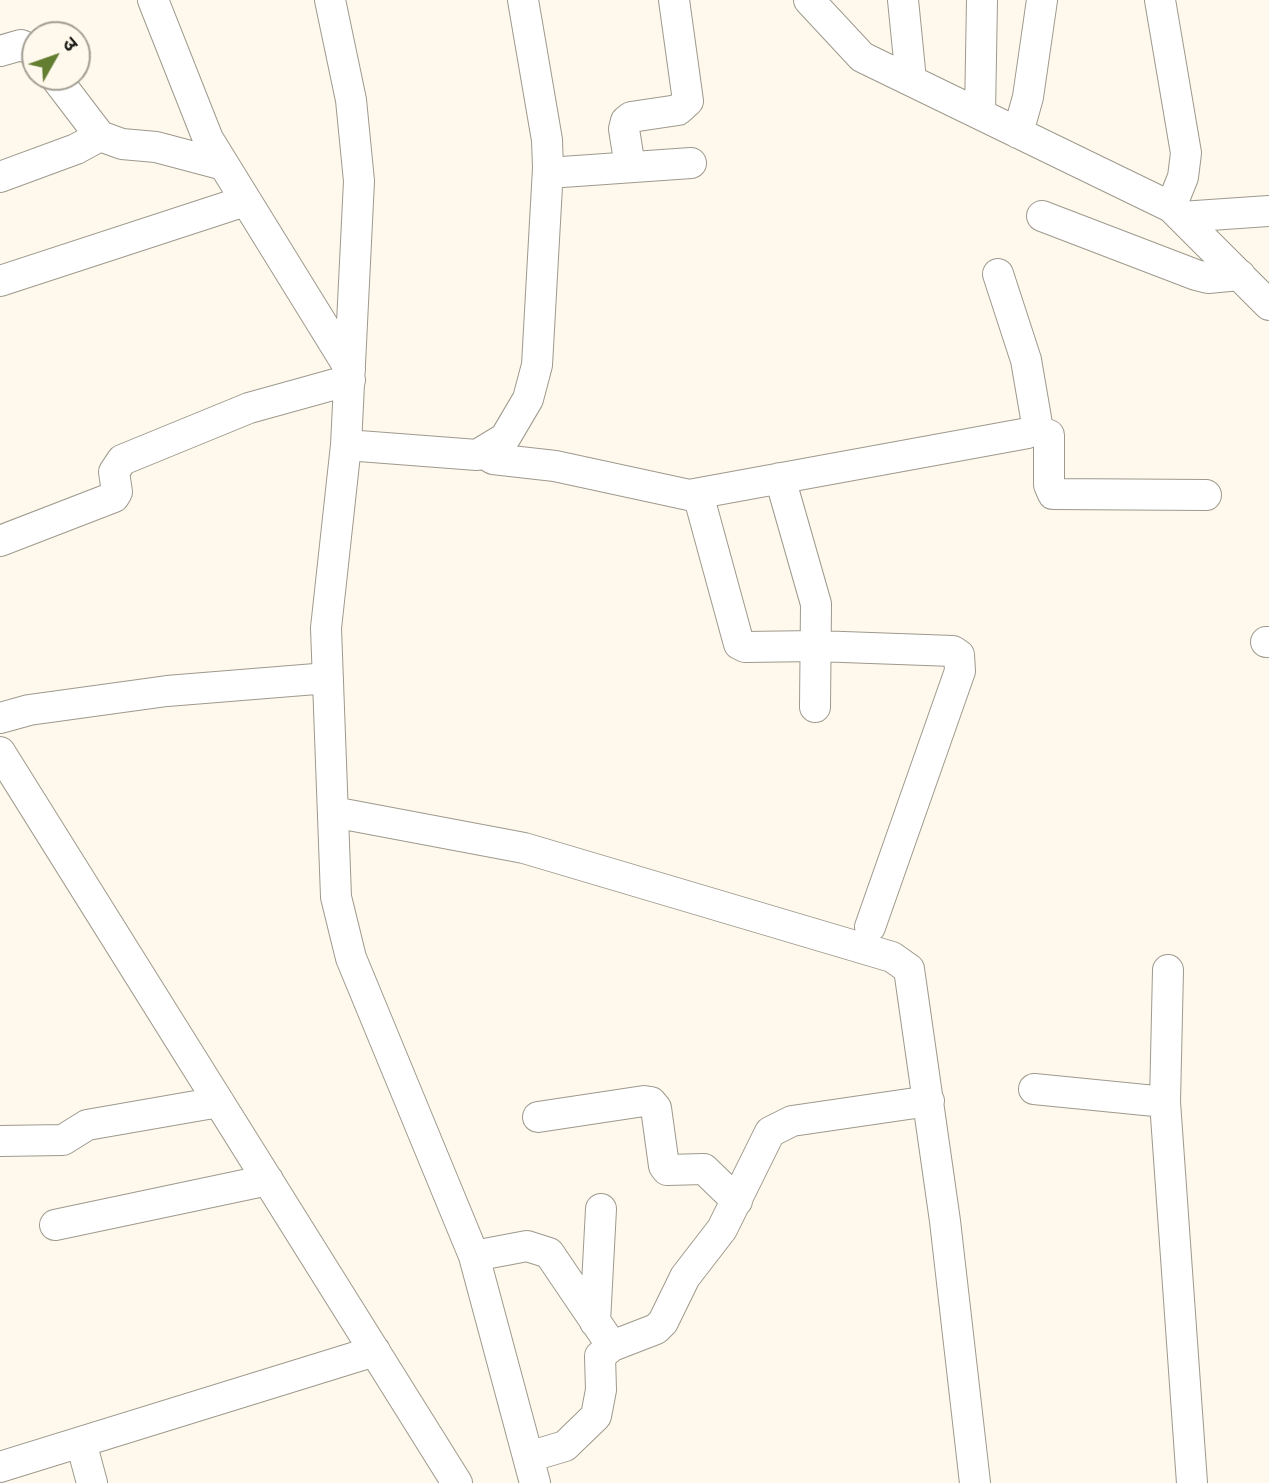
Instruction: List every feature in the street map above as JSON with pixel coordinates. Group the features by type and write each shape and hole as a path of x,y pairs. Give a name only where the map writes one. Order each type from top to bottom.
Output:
{"street":[{"path":"153,0 208,139 350,374"},
{"path":"330,0 351,100 359,181 345,445 326,628 337,897 351,958 474,1256 532,1470 565,1446 596,1416 601,1390 600,1356 612,1346 656,1329 663,1322 685,1277 716,1240 762,1145 778,1126 792,1121 929,1101"},
{"path":"345,445 477,455 505,438 528,399 534,376 548,173 547,140 523,0"},
{"path":"630,167 624,129 626,121 631,117 678,110 688,101 674,0"},
{"path":"809,0 862,57 1176,212 1267,301"},
{"path":"903,0 911,80"},
{"path":"980,114 982,0"},
{"path":"1018,133 1028,97 1042,0"},
{"path":"1160,0 1186,153 1176,212"},
{"path":"0,51 21,45"},
{"path":"66,91 100,136 122,144 156,147 224,165"},
{"path":"0,177 76,149 100,136"},
{"path":"548,173 691,163"},
{"path":"0,281 245,201"},
{"path":"1176,212 1269,211"},
{"path":"1042,216 1196,275 1208,278 1240,275"},
{"path":"998,275 1026,360 1037,424 1035,430"},
{"path":"0,541 114,496 117,492 114,472 122,460 249,408 350,374"},
{"path":"484,453 493,459 555,466 678,495 698,494 1035,430 1049,435 1049,485 1053,494 1206,495"},
{"path":"780,478 814,591 815,707"},
{"path":"698,494 739,644 745,647 816,646 953,651 961,660 870,927"},
{"path":"0,718 29,710 167,691 328,677"},
{"path":"1,757 457,1483"},
{"path":"333,812 524,848 892,957 909,969 929,1101 975,1483"},
{"path":"1168,970 1165,1102 1192,1483"},
{"path":"1034,1089 1165,1102"},
{"path":"0,1141 63,1140 87,1125 219,1102"},
{"path":"538,1117 651,1102 656,1108 664,1166 667,1170 704,1169 737,1200"},
{"path":"55,1225 268,1180"},
{"path":"595,1322 601,1209"},
{"path":"474,1256 527,1246 538,1247 549,1253 612,1346"},
{"path":"0,1467 375,1351"},
{"path":"81,1442 92,1483"}]}
